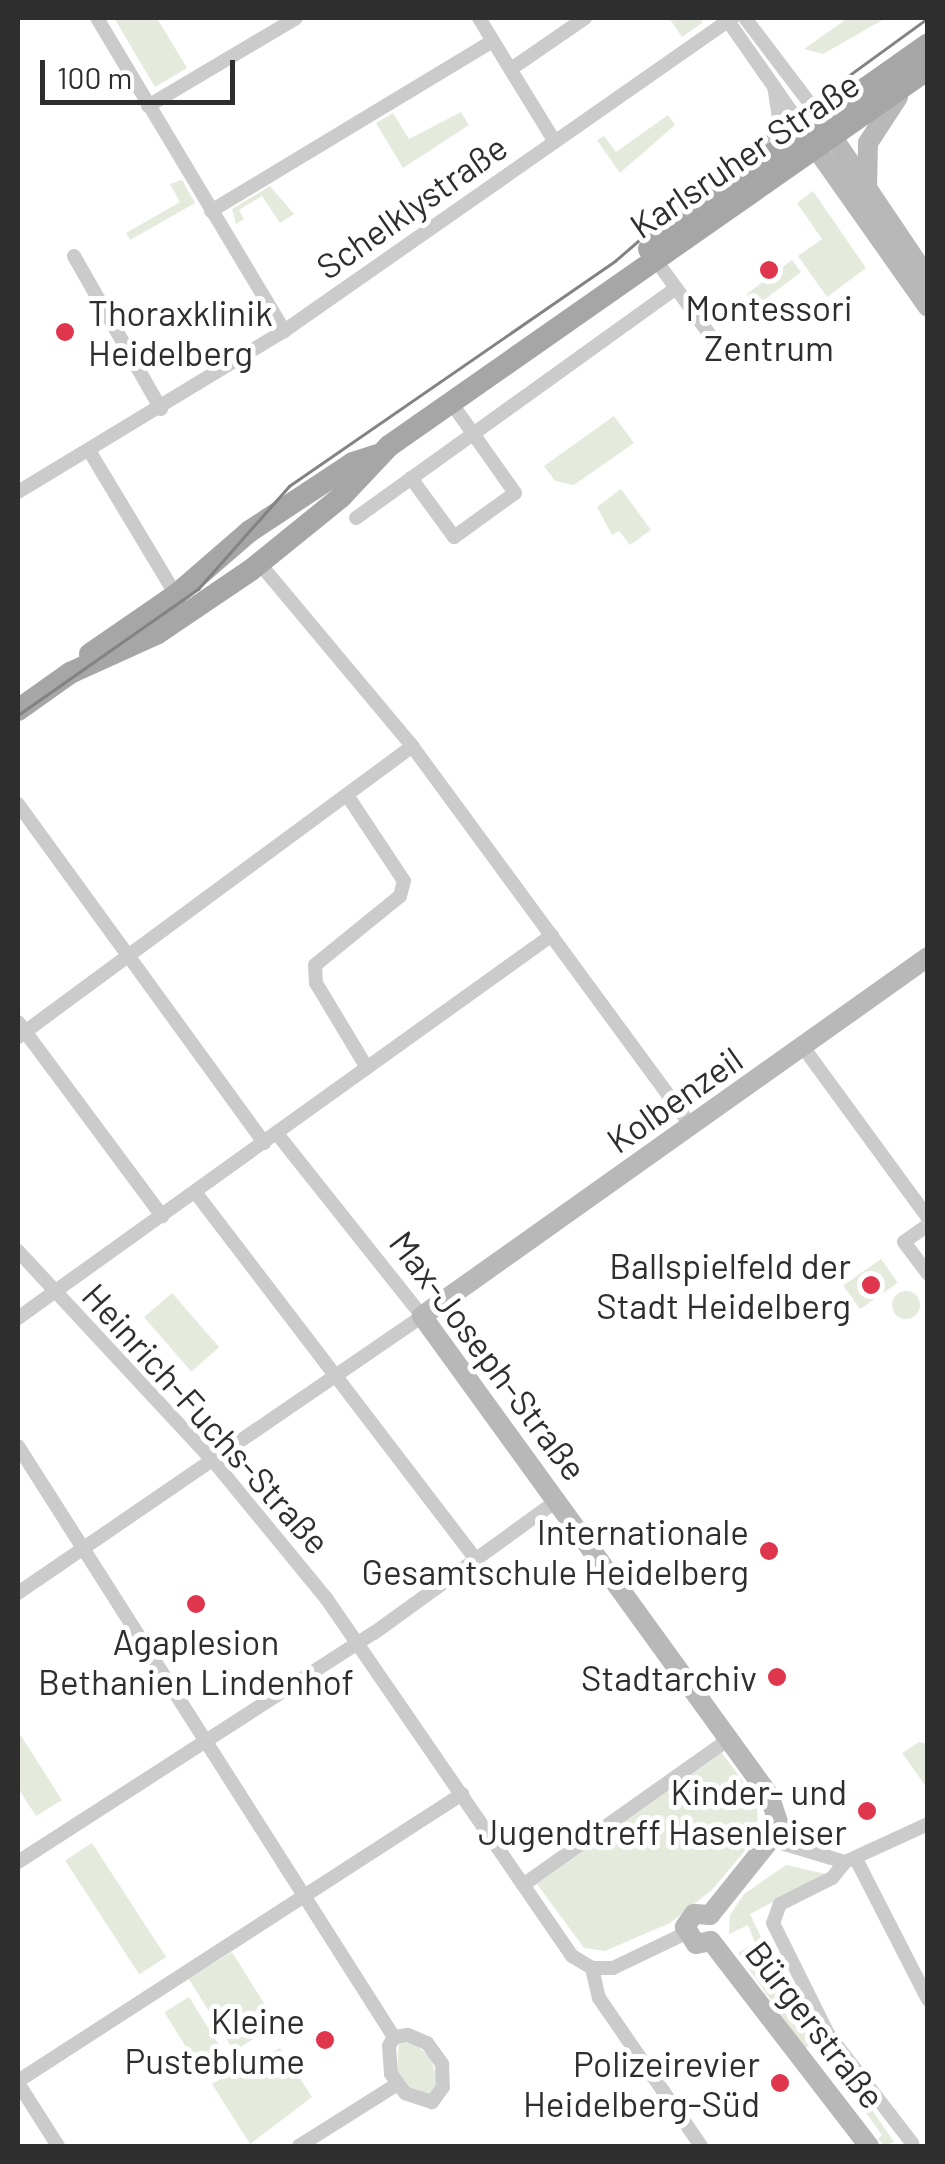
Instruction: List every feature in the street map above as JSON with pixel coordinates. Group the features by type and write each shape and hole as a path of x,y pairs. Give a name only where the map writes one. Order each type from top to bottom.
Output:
{"main road":[{"name":"Karlsruher Straße","path":"70,673 158,633 260,564 341,497 377,455 598,294 655,259 928,44"},
{"name":"Karlsruher Straße","path":"598,294 700,205 767,158 818,134 924,71"},
{"name":"Karlsruher Straße","path":"18,710 70,673 109,638 176,595 237,540 353,464 377,455"},
{"path":"260,564 262,550 296,504"}],"street":[{"path":"97,18 284,331"},
{"path":"148,106 296,18"},
{"path":"479,18 555,142"},
{"path":"511,70 585,18"},
{"path":"729,18 773,82 867,190 928,279"},
{"name":"Schelklystraße","path":"18,492 90,452 284,331 729,18"},
{"path":"745,18 928,307"},
{"path":"212,211 493,41"},
{"path":"867,190 865,152 882,113 924,71"},
{"name":"Karlsruher Straße","path":"767,158 780,124 773,82"},
{"path":"74,256 161,408"},
{"path":"655,259 712,339"},
{"path":"356,518 676,288"},
{"path":"412,478 454,537 516,493 450,402"},
{"path":"90,452 176,595"},
{"path":"260,564 412,746 691,1126"},
{"path":"162,1216 20,1030 412,746"},
{"path":"347,795 404,882 400,896 315,966 316,983 366,1068"},
{"path":"18,804 264,1143"},
{"path":"18,1318 552,935"},
{"name":"Kolbenzeil","path":"18,1593 215,1463 928,957"},
{"path":"803,1047 928,1221 904,1242 928,1274"},
{"name":"Max-Joseph-Straße","path":"277,1134 422,1316 558,1500 766,1790 777,1819"},
{"path":"195,1192 476,1558"},
{"name":"Heinrich-Fuchs-Straße","path":"18,1251 215,1463 359,1642 565,1949 592,1968 599,1998 701,2146"},
{"path":"448,1351 445,1326 456,1293"},
{"path":"18,1446 394,2037 388,2062 396,2084 432,2102 440,2096 444,2074 421,2038 394,2037"},
{"path":"18,1862 359,1642 558,1500"},
{"path":"523,1884 730,1738"},
{"path":"58,2146 18,2082 462,1794"},
{"path":"710,1914 771,1840 777,1819 828,1858"},
{"path":"928,1824 850,1861 832,1878 780,1904 772,1918 828,2034 909,2145 928,2134"},
{"path":"771,1840 850,1861"},
{"path":"850,1861 928,2000"},
{"path":"592,1968 613,1968 686,1932 694,1914 710,1914"},
{"path":"686,1932 696,1944 712,1942 718,1928 710,1914"},
{"name":"Bürgerstraße","path":"712,1942 869,2146"},
{"path":"299,2146 396,2084"}],"green space":[{"path":"114,18 157,18 187,68 155,87"},
{"path":"669,18 702,18 702,23 682,37"},
{"path":"848,18 886,18 823,54 804,49"},
{"path":"461,112 469,125 403,168 376,123 393,113 409,139"},
{"path":"668,115 675,125 620,173 597,140 604,136 616,152"},
{"path":"182,180 195,203 130,240 126,233 180,202 170,184"},
{"path":"270,186 294,214 280,223 262,196 239,210 244,219 236,224 232,209"},
{"path":"813,191 866,268 827,297 798,256 822,239 797,203"},
{"path":"792,260 801,272 756,306 746,294"},
{"path":"741,297 749,309 724,325 716,314"},
{"path":"614,416 634,443 574,485 555,481 544,466"},
{"path":"621,489 651,530 630,545 619,531 612,535 597,507"},
{"name":"Ballspielfeld der Stadt Heidelberg","path":"881,1259 898,1283 860,1309 843,1285"},
{"path":"906,1291 916,1295 920,1305 916,1315 906,1319 896,1315 892,1305 896,1295"},
{"path":"172,1293 219,1347 191,1372 144,1317"},
{"path":"18,1731 62,1800 36,1816 18,1788"},
{"path":"919,1742 927,1744 927,1788 902,1753"},
{"path":"722,1753 757,1800 758,1835 712,1890 670,1923 605,1951 584,1948 537,1884"},
{"path":"92,1843 166,1957 139,1974 65,1860"},
{"path":"786,1865 826,1874 750,1914 812,2043 805,2049 738,1953 755,1943 748,1925 729,1934 730,1915 744,1894"},
{"path":"232,1952 277,2024 234,2051 189,1979"},
{"path":"189,1997 222,2050 197,2065 164,2012"},
{"path":"399,2042 415,2044 431,2058 438,2083 431,2097 406,2086 397,2071"},
{"path":"280,2048 312,2097 250,2144 212,2084"},
{"path":"819,2048 829,2060 835,2056 894,2142 885,2146 878,2139 882,2135"}],"tram line":[{"path":"18,715 198,589 289,486 615,261 727,164 928,18"}],"place":[{"name":"Montessori Zentrum","path":"769,270"},
{"name":"Thoraxklinik Heidelberg","path":"65,332"},
{"name":"Ballspielfeld der Stadt Heidelberg","path":"871,1285"},
{"name":"Internationale Gesamtschule Heidelberg","path":"769,1551"},
{"name":"Agaplesion Bethanien Lindenhof","path":"196,1604"},
{"name":"Stadtarchiv","path":"777,1677"},
{"name":"Kinder- und Jugendtreff Hasenleiser","path":"867,1811"},
{"name":"Kleine Pusteblume","path":"325,2040"},
{"name":"Polizeirevier Heidelberg-Süd","path":"780,2083"}]}
